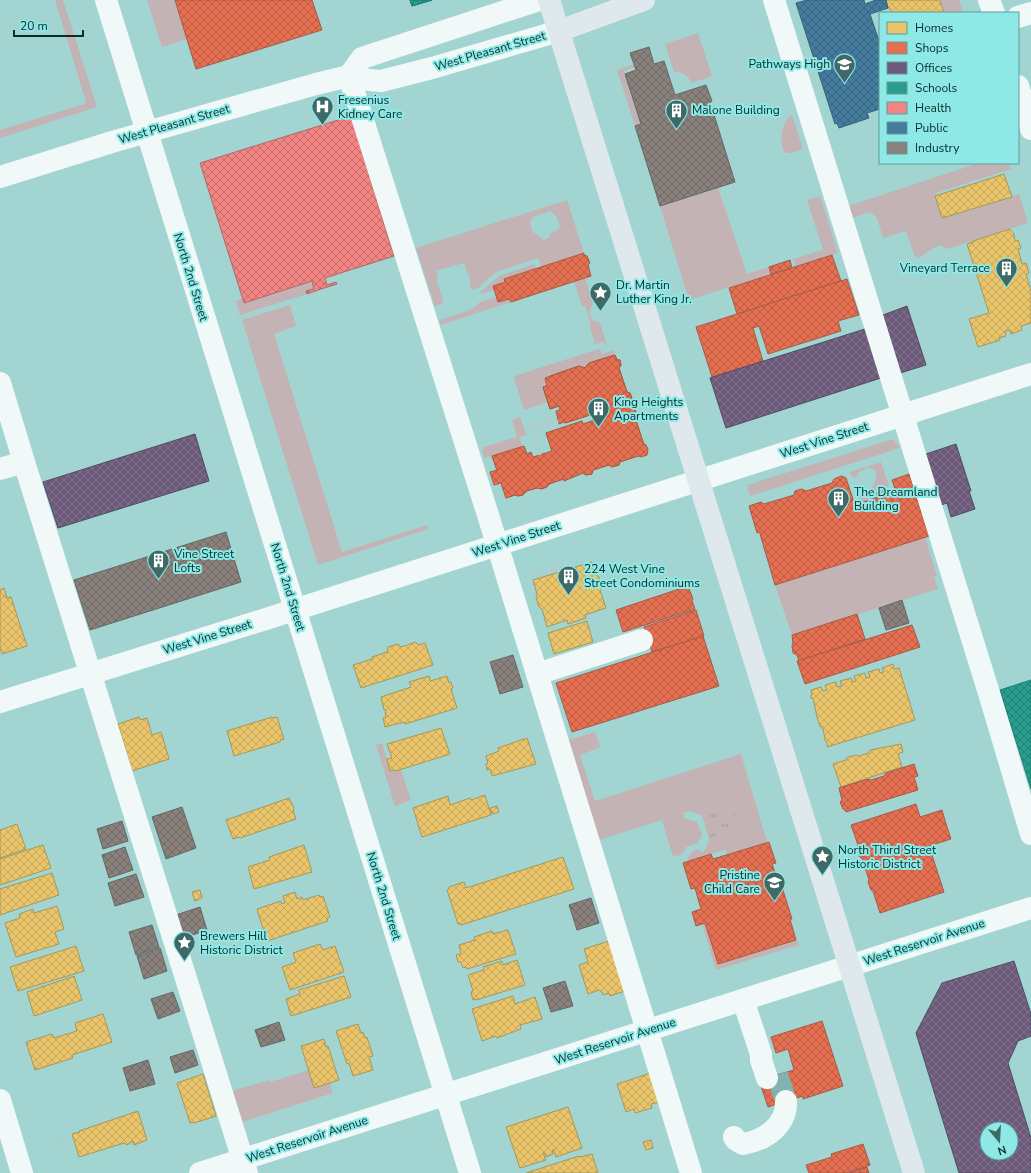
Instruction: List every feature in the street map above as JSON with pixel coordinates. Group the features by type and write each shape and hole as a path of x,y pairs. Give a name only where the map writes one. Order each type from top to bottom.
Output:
{"main road":[{"path":"549,0 914,1173"},
{"path":"559,31 644,0"}],"street":[{"name":"North 2nd Street","path":"106,0 470,1173"},
{"path":"539,0 362,58 350,76 497,544 691,1173"},
{"path":"774,0 903,414 1031,834"},
{"path":"989,0 994,12"},
{"path":"1019,17 1031,13"},
{"name":"West Pleasant Street","path":"0,177 146,132 300,88 350,76 380,81 432,68 559,31"},
{"path":"1019,89 1031,129"},
{"name":"West Vine Street","path":"0,702 1031,374"},
{"path":"0,383 244,1166"},
{"path":"0,469 24,462"},
{"path":"537,674 642,640"},
{"name":"West Reservoir Avenue","path":"200,1173 244,1166 446,1095 1031,908"},
{"path":"743,1000 761,1054 773,1063 772,1076"},
{"path":"0,1100 22,1173"},
{"path":"734,1136 736,1140 743,1144 758,1140 773,1132 780,1124 782,1107"}],"path":[{"path":"238,318 266,310"},
{"path":"530,426 557,417"},
{"path":"540,455 533,430 559,421"},
{"path":"536,575 563,566"},
{"path":"549,570 562,571"},
{"path":"148,614 154,612"},
{"path":"56,1143 70,1139"}],"green space":[{"path":"55,0 63,0 97,107 0,138 0,130 84,104 86,102"},
{"path":"147,0 175,0 187,39 162,47"},
{"path":"940,0 959,0 963,12 944,12"},
{"path":"698,33 712,76 692,83 684,74 674,72 665,44"},
{"path":"634,64 635,67 624,71 641,124 635,126 617,70"},
{"path":"792,115 803,149 787,153 782,146 782,134 783,127"},
{"path":"976,164 1009,164 1011,169 936,193 935,196 942,218 1019,194 1028,223 947,249 939,245 918,259 917,256 915,257 906,231 883,238 877,218 870,212 852,218 848,206"},
{"path":"718,188 747,274 769,267 771,274 689,300 660,206"},
{"path":"820,196 838,253 796,267 793,259 823,250 807,200"},
{"path":"567,200 584,253 541,267 538,258 496,272 478,288 472,290 464,263 436,271 438,277 437,282 443,301 442,304 435,306 416,248","holes":["550,211 556,216 560,226 558,230 551,233 549,238 544,240 533,232 530,223 533,217"]},
{"path":"534,264 536,269 504,279 505,282 494,290 481,294 480,292 499,276"},
{"path":"585,278 593,302 589,314 594,321 600,323 607,345 605,345 604,342 595,344 589,325 591,324 585,306 582,306 574,281"},
{"path":"312,281 314,289 306,291 307,294 240,315 236,301 243,298 244,303"},
{"path":"497,297 498,302 509,299 511,302 441,325 439,320 462,313 475,307 480,302"},
{"path":"290,305 296,326 274,334 342,552 427,525 428,529 318,565 242,320"},
{"path":"598,349 602,354 614,350 615,355 589,363 585,368 579,366 545,378 548,402 524,410 514,378 515,376"},
{"path":"520,417 526,434 520,437 522,446 484,458 482,451 484,447 517,437 512,420"},
{"path":"893,439 900,448 750,496 747,485"},
{"path":"881,462 889,486 870,493 872,499 860,503 856,491 863,489 868,490 872,488 877,477 874,469 868,468 859,472 857,477 853,478 849,472"},
{"path":"925,537 937,576 934,577 938,589 792,635 775,585"},
{"path":"595,732 600,746 599,748 580,755 595,801 741,754 767,842 727,854 725,850 689,861 687,858 693,851 698,849 703,852 704,851 709,838 733,830 731,807 702,816 691,811 683,813 684,818 697,822 702,835 698,843 686,847 683,853 673,857 662,820 599,840 568,740"},
{"path":"382,743 391,772 401,770 411,800 395,806 376,745"},
{"path":"732,807 737,822 733,830 709,838 702,816"},
{"path":"705,923 718,964 797,940 799,945 716,970 702,924"},
{"path":"309,1070 330,1083 333,1093 242,1122 232,1091 269,1080 270,1082"}],"building: Homes":[{"path":"886,0 940,0 944,12 892,12 890,8 888,8"},
{"path":"1004,174 1012,197 942,218 935,196"},
{"name":"Vineyard Terrace","path":"1010,229 1014,234 1015,241 1018,240 1021,248 1018,249 1022,264 1026,263 1029,273 1026,274 1031,291 1031,323 1021,326 1022,330 1011,334 1010,330 1005,331 1006,336 999,338 1000,340 978,347 969,319 989,313 967,244"},
{"path":"630,402 631,405 634,406 636,412 634,414 644,444 639,444 635,448 635,453 638,456 620,462 619,465 612,467 609,465 593,470 592,474 586,475 583,473 564,481 564,479 561,480 546,433 582,421 583,424 606,416 604,411"},
{"path":"524,446 531,467 546,462 552,483 542,489 537,488 527,491 523,495 515,495 506,498 492,456"},
{"name":"224 West Vine Street Condominiums","path":"592,562 596,575 599,577 602,587 600,590 606,608 585,615 586,618 568,624 567,620 547,627 542,609 539,607 536,597 537,594 533,580"},
{"path":"4,588 7,598 11,597 27,646 2,654 0,647 0,590"},
{"path":"587,621 593,642 554,654 548,633"},
{"path":"416,642 418,645 425,643 433,665 361,688 353,665 387,652 388,647 398,644 401,647"},
{"path":"893,664 894,669 899,668 915,720 827,747 828,745 824,738 822,726 820,727 813,698 811,698 811,690 821,687 823,691 827,690 825,685 836,682 837,687 842,686 840,681 851,678 852,682 856,681 854,676 865,673 866,678 870,677 868,672 879,669 880,673 884,672 882,668"},
{"path":"429,676 430,681 447,676 449,683 451,682 453,688 451,689 457,708 405,724 404,722 385,727 383,718 386,717 386,713 381,697 411,687 409,682"},
{"path":"139,717 140,720 147,718 152,735 161,732 169,759 132,771 118,724"},
{"path":"272,717 277,717 284,739 280,740 280,742 234,756 227,731"},
{"path":"441,728 450,754 396,771 390,771 387,759 392,758 387,744"},
{"path":"527,738 536,764 492,776 490,769 487,770 486,764 488,763 486,756 499,751 498,748"},
{"path":"901,744 903,752 898,754 902,767 841,787 833,764 846,760 848,757 869,753 870,750"},
{"path":"485,795 491,815 422,837 413,808 448,796 450,805 470,798 471,800"},
{"path":"289,798 294,808 293,811 296,819 233,839 226,820"},
{"path":"497,806 499,812 492,814 490,808"},
{"path":"17,824 26,849 0,858 0,830"},
{"path":"43,845 51,868 0,885 0,859"},
{"path":"304,845 312,872 254,889 248,867 270,860 269,857"},
{"path":"563,857 574,889 461,925 458,924 447,890 449,887 464,882 466,888"},
{"path":"52,873 59,895 0,915 0,889"},
{"path":"200,890 202,898 195,901 192,892"},
{"path":"295,892 297,899 302,897 303,900 319,895 320,897 323,896 330,917 327,918 328,921 267,941 257,909 281,901 282,904 285,903 283,896"},
{"path":"57,906 64,929 55,932 59,944 16,957 5,923 20,918 19,914 33,909 34,913"},
{"path":"508,930 516,954 467,969 466,967 463,968 461,962 458,962 456,955 461,954 459,945 475,940 474,937 492,931 493,934"},
{"path":"609,941 625,991 610,996 609,993 603,995 599,990 588,994 579,965 588,962 584,949"},
{"path":"320,944 323,950 335,946 344,972 290,990 282,967 296,962 293,953"},
{"path":"76,946 84,971 18,991 10,967"},
{"path":"517,960 525,985 473,1000 471,992 473,991 468,975 484,970 483,967 502,961 503,965"},
{"path":"74,976 82,1000 34,1016 27,992"},
{"path":"344,976 351,997 291,1016 286,999 300,994 299,990"},
{"path":"513,996 515,1004 535,997 542,1019 520,1025 521,1029 497,1038 496,1036 482,1041 472,1009"},
{"path":"103,1014 112,1042 72,1055 73,1058 35,1070 26,1042 52,1034 54,1038 77,1031 75,1023"},
{"path":"358,1024 361,1033 363,1032 365,1038 367,1037 373,1056 369,1057 373,1070 353,1076 349,1063 347,1064 336,1031"},
{"path":"324,1039 326,1047 328,1046 339,1080 314,1088 301,1046"},
{"path":"651,1073 660,1102 651,1104 652,1108 635,1113 634,1109 626,1112 617,1084"},
{"path":"203,1074 216,1116 190,1123 177,1083"},
{"path":"568,1107 582,1148 556,1157 554,1150 552,1150 553,1154 546,1157 545,1153 543,1153 546,1160 520,1168 506,1127"},
{"path":"138,1111 147,1140 134,1145 133,1141 127,1145 124,1143 79,1157 72,1134"},
{"path":"651,1140 653,1148 646,1150 643,1142"},
{"path":"592,1154 598,1173 526,1173 579,1156"}],"building: Shops":[{"path":"175,0 312,0 322,30 196,69"},
{"path":"584,253 590,263 588,265 591,276 511,302 509,299 498,302 493,286 505,282 504,279"},
{"path":"832,255 841,281 737,314 729,288"},
{"path":"790,260 792,268 771,274 769,267"},
{"path":"847,279 859,315 838,321 841,331 768,354 759,326 753,328 763,361 712,377 696,327"},
{"path":"615,355 617,360 620,360 621,365 619,368 627,392 630,393 632,398 630,402 602,411 596,409 593,414 565,423 559,406 550,409 543,387 553,384 550,376 579,366 585,368 589,363"},
{"name":"King Heights Apartments","path":"615,355 617,360 620,360 621,365 619,368 627,392 630,393 632,398 630,401 631,405 634,406 636,412 634,414 642,439 648,449 647,455 641,457 638,456 620,462 619,465 612,467 609,465 593,470 592,474 586,475 583,473 564,481 564,479 549,484 547,487 542,489 537,488 527,491 523,495 515,495 506,498 501,483 494,485 490,472 497,470 492,456 524,446 527,454 531,452 533,457 552,451 546,433 582,421 583,424 606,416 604,411 596,409 593,414 559,424 556,411 560,410 559,406 550,409 543,387 547,386 545,378 579,366 585,368 589,363"},
{"name":"The Dreamland Building","path":"909,474 929,536 775,585 760,532 757,533 749,506 761,502 764,504 794,495 795,491 802,489 806,491 832,483 834,479 841,476 846,478 855,505 878,497 876,493 887,489 888,494 896,492 892,480"},
{"path":"688,586 695,609 623,632 616,610"},
{"path":"696,610 704,636 652,652 644,627"},
{"path":"857,614 865,639 799,661 797,655 793,653 792,635"},
{"path":"912,625 920,647 805,684 797,661"},
{"path":"703,636 719,686 572,732 556,683"},
{"path":"914,764 918,776 914,777 918,790 846,812 843,809 840,802 842,800 839,788 868,779 871,780 884,776 886,773"},
{"path":"916,804 920,817 942,810 951,839 929,846 944,892 880,913 873,891 871,890 868,882 869,880 862,858 860,857 857,847 858,845 851,825"},
{"path":"769,842 776,863 772,864 779,885 781,884 792,919 790,919 796,940 718,964 705,923 696,926 692,912 701,909 695,888 691,889 683,863 711,854 713,859"},
{"path":"822,1021 843,1086 803,1099 803,1096 768,1107 759,1080 794,1070 788,1049 776,1053 771,1037"},
{"path":"863,1144 870,1165 846,1173 809,1173 806,1165 832,1157 831,1154"},
{"path":"867,1167 869,1173 849,1173"}],"building: Offices":[{"path":"907,306 926,365 900,373 883,315"},
{"path":"868,328 884,377 726,428 710,378"},
{"path":"195,434 209,481 58,528 43,482"},
{"path":"956,444 971,491 969,491 975,509 951,517 947,503 941,505 926,454"},
{"path":"1014,961 1031,1014 1031,1036 1018,1041 1008,1063 1031,1138 1031,1173 959,1173 916,1033 942,983"}],"building: Schools":[{"path":"410,0 432,0 412,6"},
{"path":"410,0 432,0 412,6"},
{"path":"1031,680 1031,789 1000,690"}],"building: Health":[{"path":"351,116 394,256 325,278 327,285 336,282 337,284 307,294 306,291 314,289 312,281 244,303 200,163"}],"building: Public":[{"path":"807,0 864,0 865,4 876,0 886,0 888,8 870,14 879,41 879,109 867,113 869,118 839,128 837,123 835,124 796,3"}],"building: Industry":[{"name":"Malone Building","path":"649,47 654,64 664,61 675,95 706,85 735,182 660,206 635,126 641,124 625,74 636,70 630,53"},
{"name":"Vine Street Lofts","path":"226,532 241,582 90,630 74,580"},
{"path":"902,600 909,623 886,630 879,608"},
{"path":"513,655 523,687 500,694 490,662"},
{"path":"182,807 196,848 166,859 152,817"},
{"path":"122,821 128,841 103,849 97,829"},
{"path":"125,847 133,870 109,878 102,855"},
{"path":"136,874 144,897 115,906 108,883"},
{"path":"591,898 599,923 577,930 569,905"},
{"path":"200,907 207,930 184,938 176,915"},
{"path":"152,925 159,947 136,955 129,932"},
{"path":"160,948 167,971 144,979 137,956"},
{"path":"565,981 573,1006 551,1012 543,988"},
{"path":"173,992 180,1011 158,1019 151,999"},
{"path":"279,1022 285,1040 261,1047 255,1030"},
{"path":"193,1050 198,1065 175,1073 170,1057"},
{"path":"148,1060 155,1084 130,1091 123,1068"}],"tunnel":[{"path":"777,1075 786,1101"}],"place":[{"name":"Pathways High","path":"845,84"},
{"name":"Fresenius Kidney Care","path":"323,126"},
{"name":"Malone Building","path":"677,130"},
{"name":"Vineyard Terrace","path":"1006,288"},
{"name":"Dr. Martin Luther King Jr.","path":"600,312"},
{"name":"King Heights Apartments","path":"599,428"},
{"name":"The Dreamland Building","path":"838,518"},
{"name":"Vine Street Lofts","path":"158,580"},
{"name":"224 West Vine Street Condominiums","path":"569,596"},
{"name":"North Third Street Historic District","path":"823,876"},
{"name":"Pristine Child Care","path":"775,902"},
{"name":"Brewers Hill Historic District","path":"185,962"}]}
